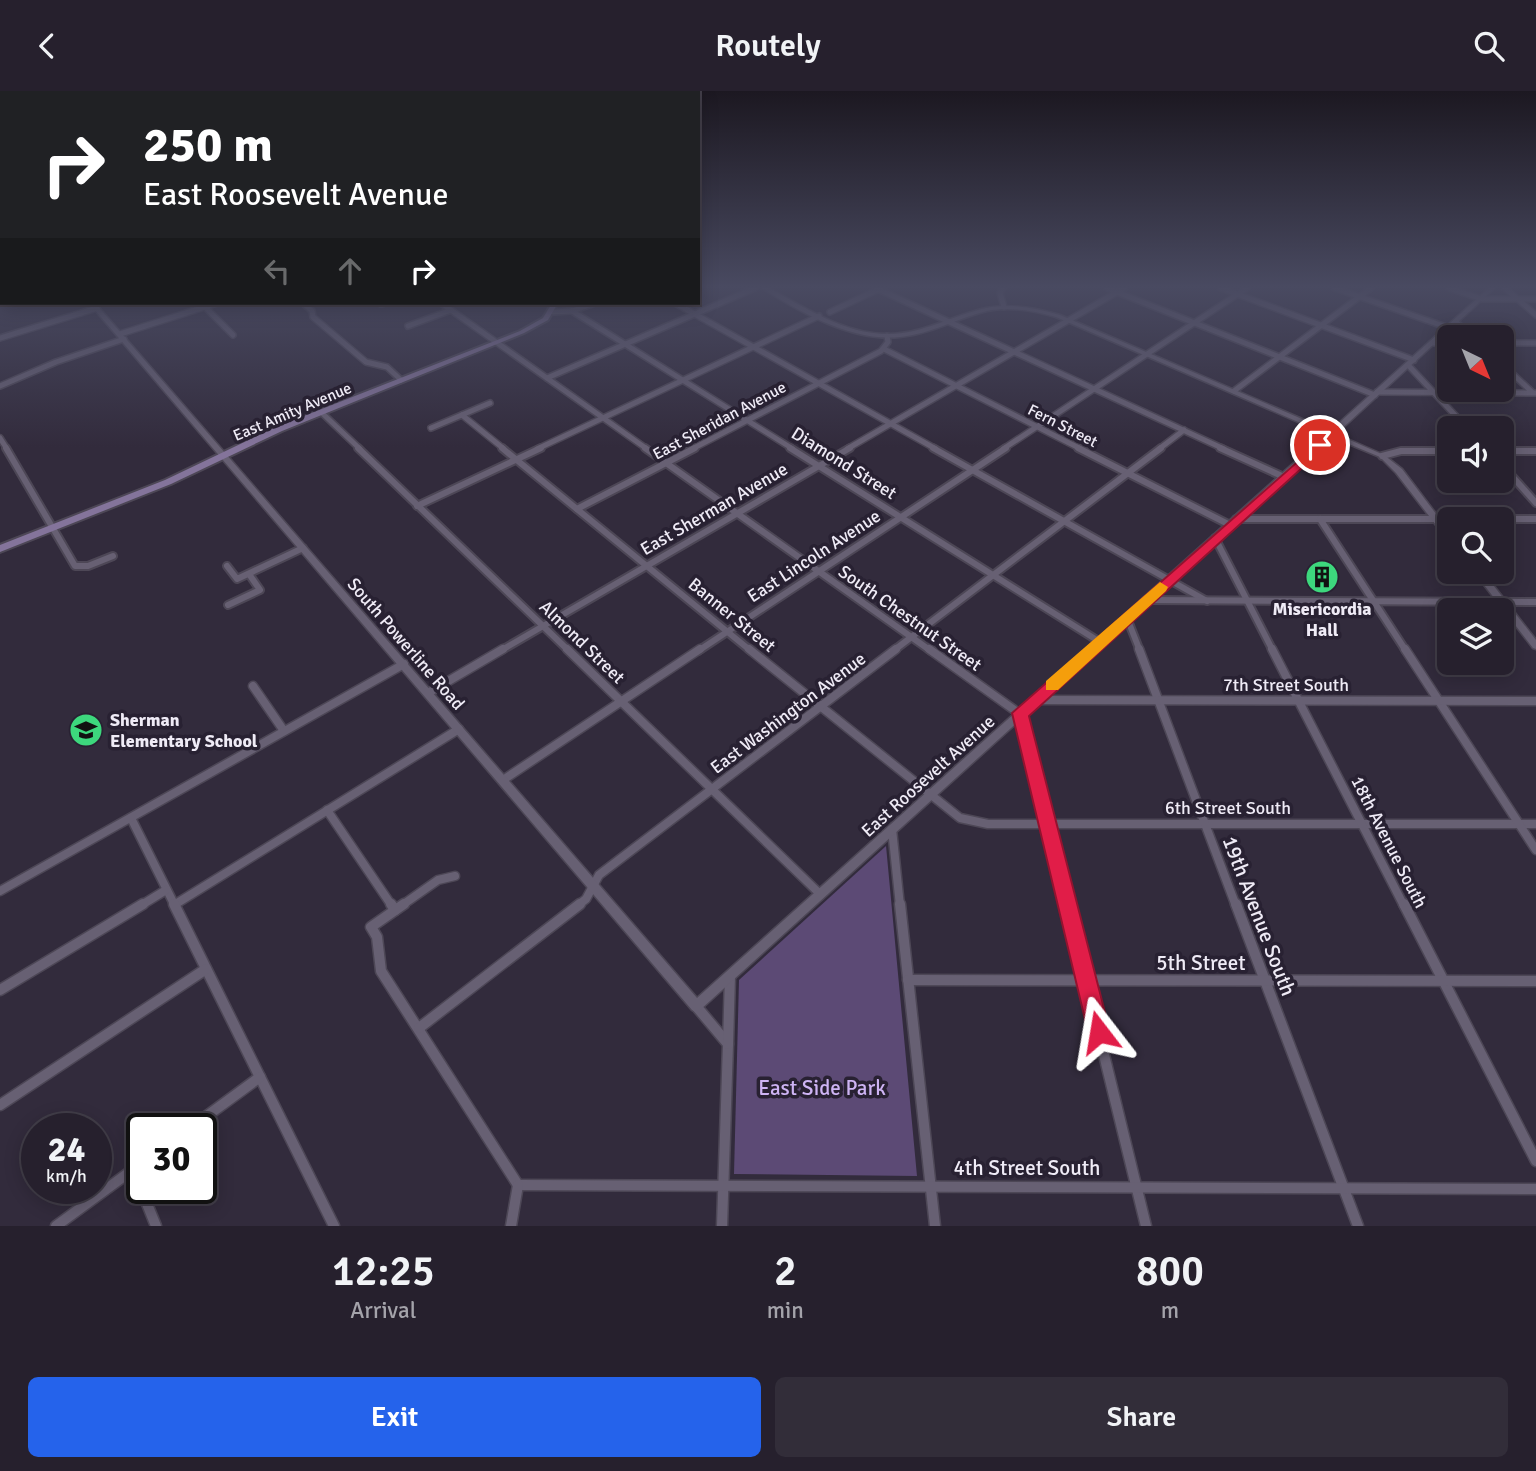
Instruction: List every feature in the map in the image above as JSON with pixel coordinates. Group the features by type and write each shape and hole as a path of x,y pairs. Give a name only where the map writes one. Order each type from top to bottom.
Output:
{"main road":[{"name":"East Amity Avenue","path":"0,549 225,456 321,412 497,342"}],"street":[{"path":"0,386 110,341"},
{"name":"South Powerline Road","path":"126,341 696,1006"},
{"path":"341,341 366,362 387,367 401,380"},
{"name":"Diamond Street","path":"620,341 1100,642"},
{"path":"547,378 632,341"},
{"path":"743,341 1207,601"},
{"path":"417,506 767,341"},
{"path":"884,349 886,341"},
{"path":"991,341 1284,477"},
{"name":"East Sherman Avenue","path":"428,694 1034,341"},
{"path":"1115,341 1382,456 1436,520"},
{"name":"East Lincoln Avenue","path":"503,780 1168,341"},
{"path":"1240,341 1376,393 1535,394"},
{"path":"1234,391 1302,341"},
{"path":"1359,341 1411,362 1456,416"},
{"name":"East Roosevelt Avenue","path":"696,1006 1434,341"},
{"name":"South Chestnut Street","path":"497,342 1020,713"},
{"path":"1432,343 1437,343"},
{"path":"1514,343 1536,343"},
{"name":"East Sheridan Avenue","path":"578,509 884,349"},
{"name":"Fern Street","path":"884,349 1128,473 1233,522"},
{"path":"1514,375 1535,394"},
{"path":"431,428 489,403"},
{"name":"Almond Street","path":"321,412 820,894"},
{"name":"Banner Street","path":"462,415 929,796"},
{"name":"East Washington Avenue","path":"419,1028 586,899 599,875 1184,430"},
{"path":"0,438 75,566 88,566 113,556"},
{"path":"1382,456 1401,451 1437,451"},
{"path":"1514,451 1536,451"},
{"path":"1514,478 1536,503"},
{"path":"1320,519 1536,850"},
{"path":"1233,522 1320,519 1536,519"},
{"name":"18th Avenue South","path":"1214,538 1536,1161"},
{"path":"227,566 237,579 303,548"},
{"path":"228,605 260,590 249,574"},
{"path":"1487,584 1498,598"},
{"path":"1146,600 1437,601"},
{"path":"1514,602 1536,602"},
{"name":"19th Avenue South","path":"1127,618 1358,1226"},
{"path":"1514,618 1536,646"},
{"path":"0,891 404,664"},
{"path":"253,687 285,731"},
{"name":"7th Street South","path":"1036,700 1536,701"},
{"path":"1020,713 1146,1226"},
{"path":"174,905 459,729"},
{"name":"6th Street South","path":"929,796 950,812 973,822 1536,824"},
{"path":"327,810 395,910"},
{"path":"131,818 334,1226"},
{"path":"892,829 934,1226"},
{"path":"455,876 438,880 371,927 377,936 381,971 518,1185 511,1226"},
{"path":"0,990 166,890"},
{"path":"0,1105 206,969"},
{"path":"722,1226 730,975"},
{"name":"5th Street","path":"908,980 1536,981"},
{"path":"696,1006 728,1044"},
{"path":"211,1113 260,1077"},
{"path":"56,1226 126,1175"},
{"name":"4th Street South","path":"518,1185 1536,1189"},
{"path":"149,1204 156,1226"}],"green space":[{"name":"East Side Park","path":"886,846 917,1176 734,1174 739,980"}],"slow traffic":[{"path":"1052,685 1160,587"}],"place":[{"name":"Misericordia Hall","path":"1322,577"},
{"name":"Sherman Elementary School","path":"86,730"}],"route":[{"path":"1099,1032 1020,713 1320,445"}]}
